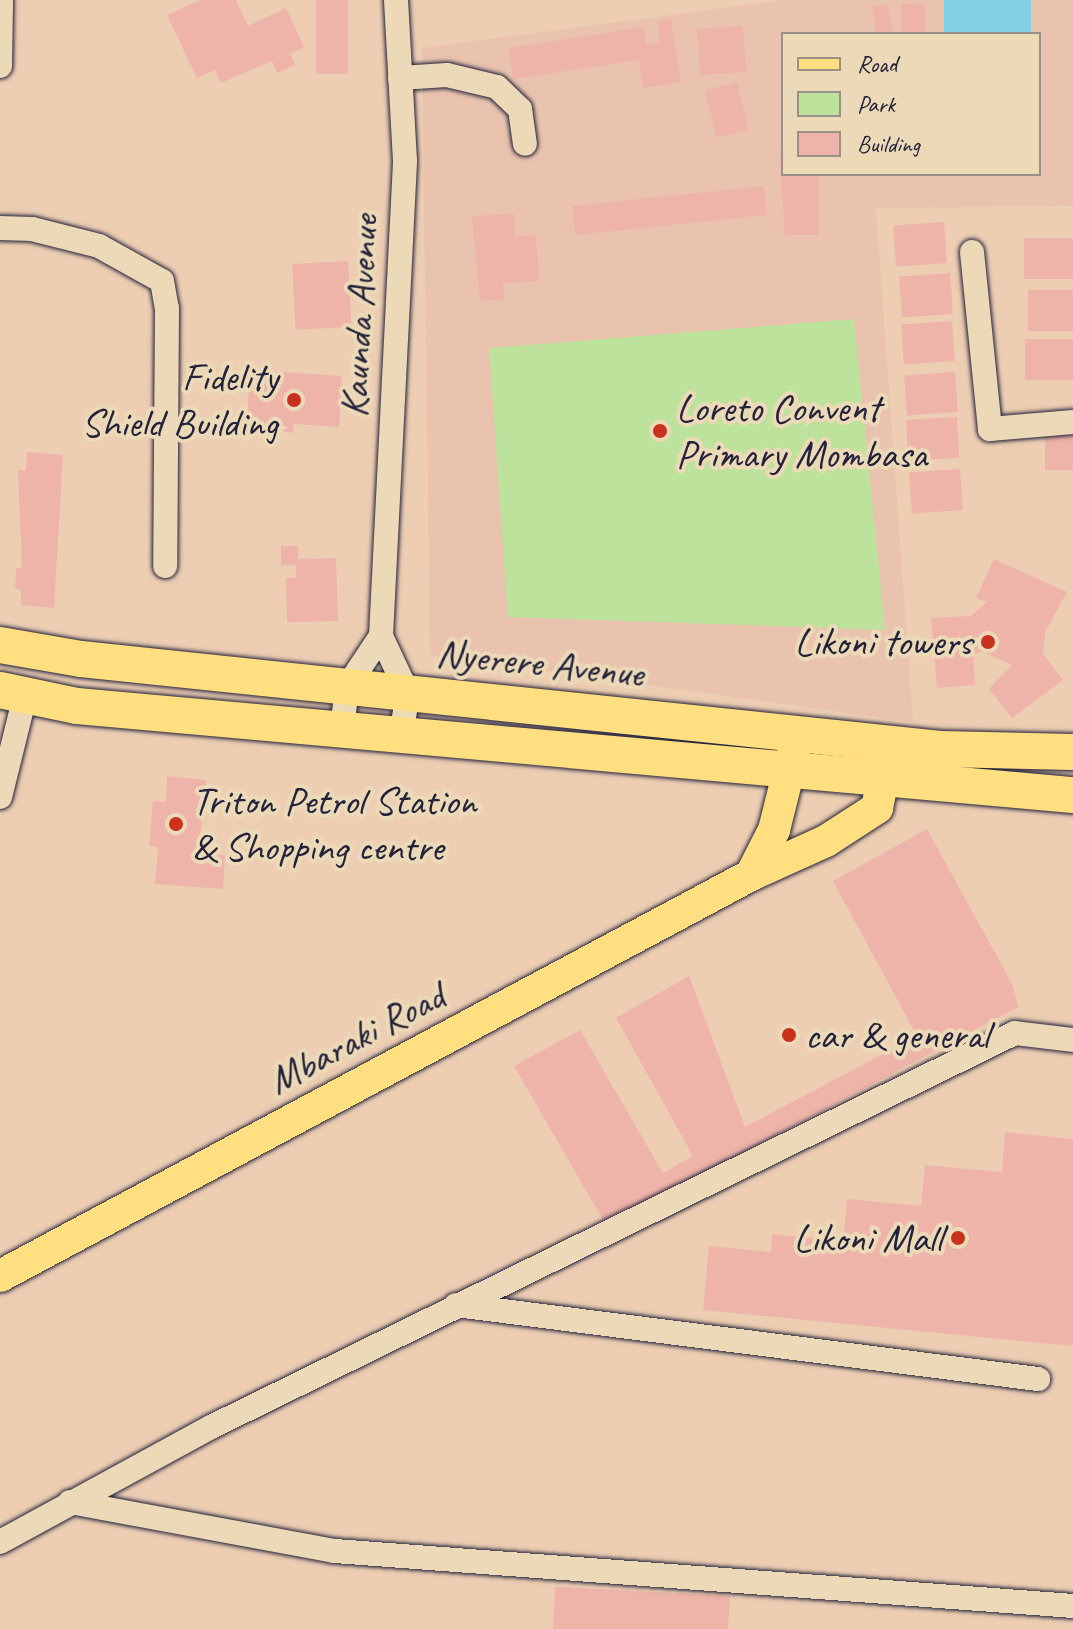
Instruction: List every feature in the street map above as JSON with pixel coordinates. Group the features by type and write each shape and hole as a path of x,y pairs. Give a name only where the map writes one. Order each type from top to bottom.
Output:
{"highway":[{"name":"Nyerere Avenue","path":"0,645 81,659 408,694 793,751 887,760 1073,795"},
{"path":"77,706 81,659"},
{"name":"Nyerere Avenue","path":"13,693 77,706 401,734 793,751"},
{"name":"Nyerere Avenue","path":"887,760 1073,752"}],"main road":[{"path":"751,875 774,830 793,751"},
{"name":"Mbaraki Road","path":"0,1276 865,817 877,808 887,760"}],"street":[{"path":"0,66 1,0"},
{"name":"Kaunda Avenue","path":"396,0 405,161 381,636 408,694"},
{"path":"400,78 447,75 497,87 520,109 525,144"},
{"path":"0,228 32,229 99,246 162,281 167,308 165,566"},
{"path":"972,252 990,429 1073,422"},
{"path":"342,729 347,687 381,636"},
{"path":"0,797 13,693"},
{"path":"401,734 408,694"},
{"path":"0,1542 70,1502 456,1305 1015,1033 1073,1040"},
{"path":"456,1305 1038,1379"},
{"path":"70,1502 335,1551 1073,1606"}],"shaded area":[{"name":"Loreto Convent Primary Mombasa","path":"782,0 1073,0 1073,206 876,208 913,722 430,655 422,48"}],"green space":[{"path":"854,319 885,630 508,617 489,348"}],"water":[{"path":"944,0 1031,0 1031,32 944,32"}],"building":[{"path":"200,0 236,0 248,26 286,8 304,47 290,54 295,65 277,73 272,61 221,83 215,70 197,78 167,15"},
{"path":"316,0 348,0 348,74 316,74"},
{"path":"925,3 926,32 902,32 901,4"},
{"path":"888,4 892,32 876,32 872,7"},
{"path":"671,18 681,82 643,88 639,60 513,79 509,48 643,27 646,45 660,42 657,21"},
{"path":"743,26 746,72 700,75 697,29"},
{"path":"737,82 749,130 717,138 705,90"},
{"path":"781,176 818,176 818,235 785,235"},
{"path":"764,186 767,215 575,235 572,206"},
{"path":"514,214 515,236 536,235 539,281 503,283 504,300 480,301 472,216"},
{"path":"944,222 947,263 896,266 893,226"},
{"path":"1024,238 1073,238 1073,279 1024,279"},
{"path":"348,261 351,327 296,330 292,264"},
{"path":"950,273 953,314 902,317 899,277"},
{"path":"1028,290 1073,290 1073,331 1028,331"},
{"path":"952,321 955,361 904,364 901,325"},
{"path":"1025,339 1073,339 1073,380 1025,380"},
{"name":"Fidelity Shield Building","path":"250,370 342,376 339,427 294,424 293,433 247,424"},
{"path":"955,372 958,412 907,415 904,376"},
{"path":"957,417 959,458 908,461 906,420"},
{"path":"1045,430 1073,430 1073,470 1045,470"},
{"path":"27,452 63,455 54,608 21,605 21,590 15,588 16,569 22,567 18,470 26,471"},
{"path":"960,469 963,510 912,513 909,473"},
{"path":"281,546 298,546 298,559 336,558 338,621 287,622 286,578 296,578 296,565 281,566"},
{"name":"Likoni towers","path":"994,559 1067,592 1045,632 1043,654 1063,680 1012,718 989,689 1012,665 983,652 973,654 975,685 937,688 931,618 971,616 987,602 976,598"},
{"name":"Triton Petrol Station & Shopping centre","path":"167,776 206,780 198,854 225,855 223,889 155,884 158,847 149,846 153,801 166,802"},
{"path":"927,829 1012,984 1018,1007 606,1225 514,1066 580,1030 663,1173 693,1156 616,1018 689,976 745,1127 917,1036 833,881"},
{"name":"Likoni Mall","path":"1005,1132 1073,1139 1073,1346 703,1310 709,1246 771,1252 772,1234 843,1241 847,1199 921,1206 925,1165 1002,1172"},
{"path":"555,1587 730,1596 728,1629 553,1629"}],"place":[{"name":"Fidelity Shield Building","path":"294,400"},
{"name":"Loreto Convent Primary Mombasa","path":"660,431"},
{"name":"Likoni towers","path":"988,642"},
{"name":"Triton Petrol Station & Shopping centre","path":"176,824"},
{"name":"car & general","path":"789,1035"},
{"name":"Likoni Mall","path":"958,1238"}]}
